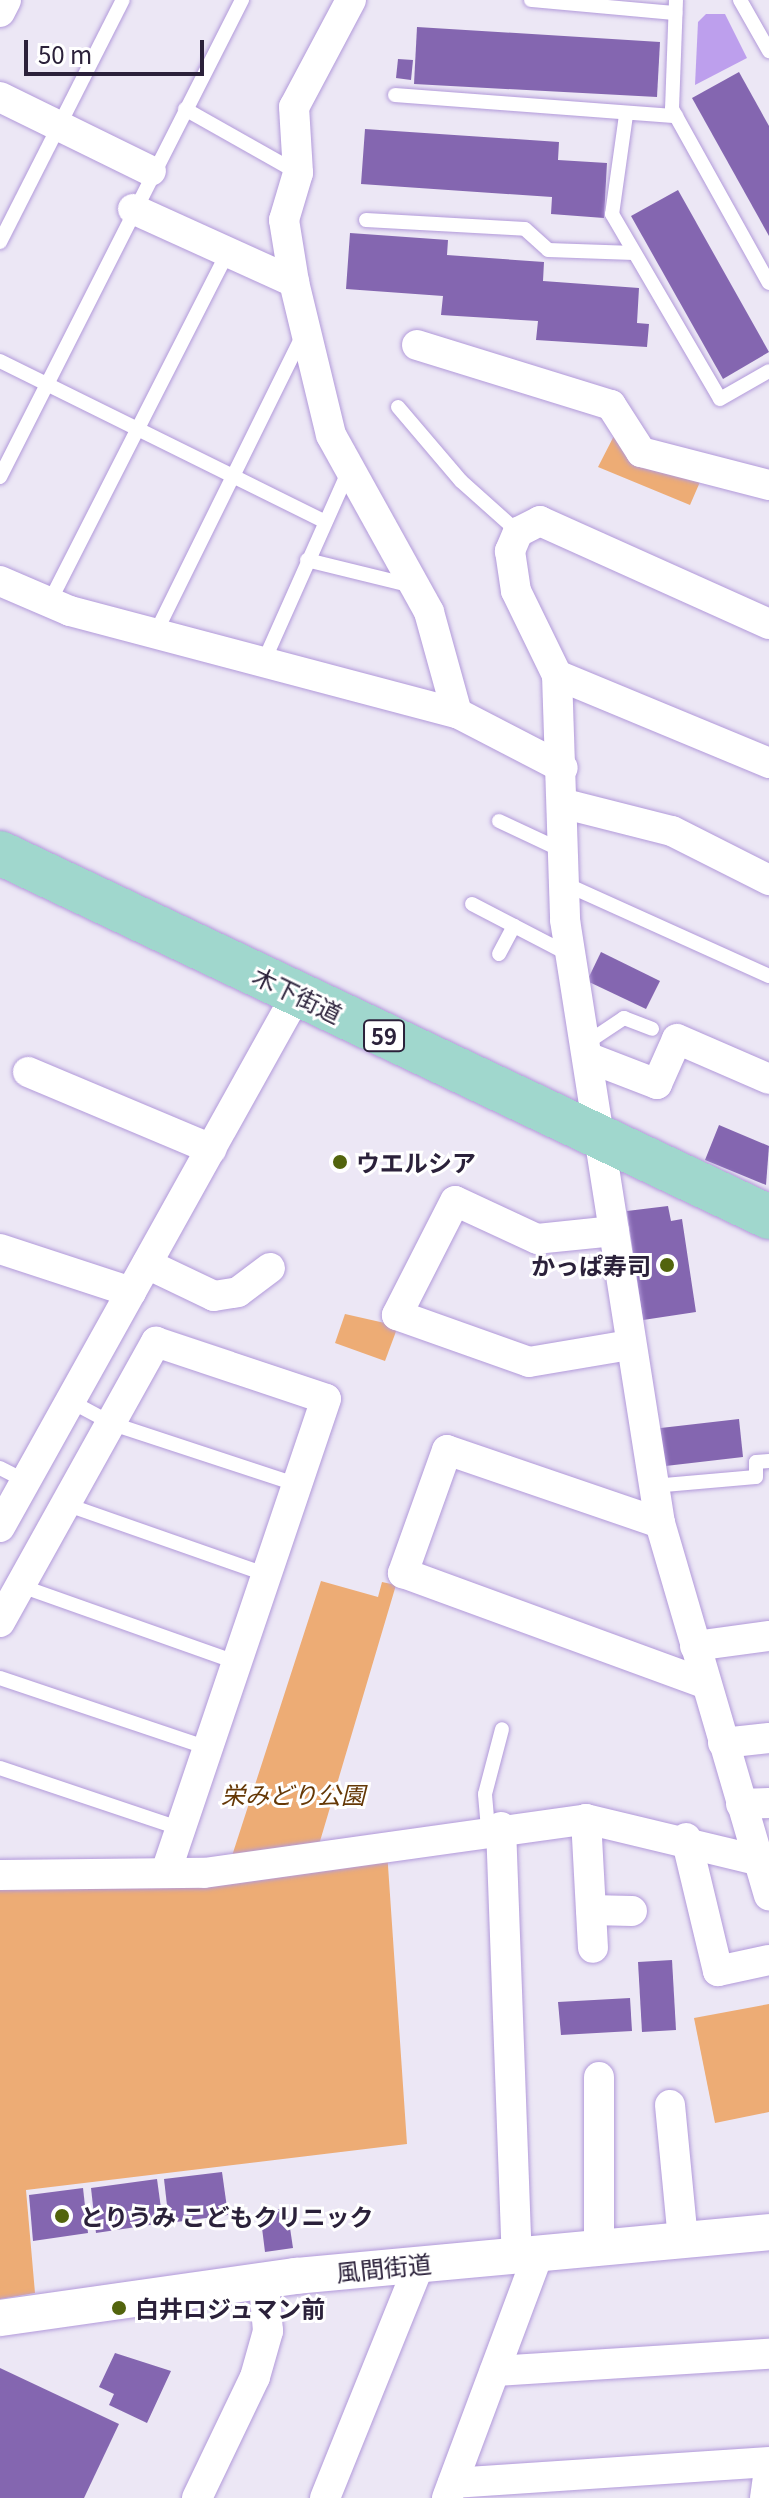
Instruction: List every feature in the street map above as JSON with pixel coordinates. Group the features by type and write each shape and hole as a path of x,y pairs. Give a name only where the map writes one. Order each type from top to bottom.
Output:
{"main road":[{"name":"木下街道","path":"0,853 769,1217"}],"street":[{"path":"0,12 6,0"},
{"path":"351,0 294,107 298,173 284,220 294,282 331,435 429,612 457,713"},
{"path":"0,97 151,171"},
{"path":"133,209 294,282"},
{"path":"417,345 611,405 641,452 769,485"},
{"path":"769,624 540,521 518,532 510,551 516,591 557,675 565,804 562,883 570,955 660,1523 723,1743 755,1803 757,1860 769,1895"},
{"path":"0,581 50,601 156,632 457,713 563,768"},
{"path":"557,675 769,763"},
{"path":"565,804 672,831 769,880"},
{"path":"0,1527 13,1475 70,1401 297,994"},
{"path":"586,1050 657,1084 677,1039 769,1079"},
{"path":"28,1072 211,1149"},
{"path":"614,1231 537,1239 455,1201 397,1315 529,1362 630,1345"},
{"path":"0,1249 131,1292"},
{"path":"147,1264 214,1296 238,1292 270,1268"},
{"path":"0,1622 156,1342 326,1399 178,1828 167,1869"},
{"path":"660,1523 447,1450 403,1573 706,1684"},
{"path":"695,1646 769,1636"},
{"path":"723,1743 769,1738"},
{"path":"586,1819 593,1948"},
{"path":"0,1875 167,1869 204,1873 494,1828 586,1819 686,1838 757,1860"},
{"path":"494,1828 528,2255 495,2371 450,2490 769,2462"},
{"path":"686,1838 718,1971 769,1960"},
{"path":"591,1910 632,1911"},
{"path":"599,2077 599,2250"},
{"path":"670,2105 683,2240"},
{"name":"風間街道","path":"0,2318 420,2263 599,2250 769,2232"},
{"path":"325,2498 420,2263"},
{"path":"197,2498 255,2377 268,2331 264,2285"},
{"path":"495,2371 769,2354"},
{"path":"765,2498 769,2471"}],"lane":[{"path":"0,242 123,0"},
{"path":"0,477 151,171 242,0"},
{"path":"531,0 676,6 676,116 769,283"},
{"path":"740,0 769,51"},
{"path":"395,95 626,115 676,116"},
{"path":"185,109 298,173"},
{"path":"626,115 612,214 720,399 769,371"},
{"path":"366,220 525,229 548,250 634,253"},
{"path":"50,601 228,252"},
{"path":"156,632 305,332"},
{"path":"0,361 324,521"},
{"path":"398,407 461,481 518,532"},
{"path":"264,661 324,521 350,470"},
{"path":"307,560 413,586"},
{"path":"499,821 563,852"},
{"path":"562,883 769,976"},
{"path":"472,904 570,955"},
{"path":"499,954 514,926"},
{"path":"586,1050 624,1018 652,1029"},
{"path":"70,1401 113,1424 296,1484"},
{"path":"653,1486 756,1477 756,1462 769,1461"},
{"path":"65,1504 265,1574"},
{"path":"21,1586 236,1662"},
{"path":"0,1678 208,1748"},
{"path":"494,1828 485,1794 502,1729"},
{"path":"0,1768 178,1828"}],"green space":[{"path":"618,428 631,462 703,475 690,505 598,467"},
{"path":"345,1314 398,1326 385,1361 335,1343"},
{"name":"栄みどり公園","path":"321,1581 378,1597 382,1582 396,1585 318,1848 230,1862"},
{"path":"387,1851 407,2144 26,2190 35,2293 0,2299 0,1883"},
{"path":"769,2004 769,2112 715,2123 694,2018"}],"shaded area":[{"path":"706,14 725,14 747,58 695,85 698,22"}],"building":[{"path":"417,27 660,42 657,97 414,84"},
{"path":"398,59 413,60 411,80 396,78"},
{"path":"739,72 769,126 769,236 692,98"},
{"path":"365,129 559,142 558,160 607,163 604,218 551,214 552,197 361,184"},
{"path":"678,190 769,352 723,379 631,216"},
{"path":"350,233 448,240 447,255 544,262 543,281 639,288 637,323 649,324 647,347 536,340 538,321 441,315 443,296 346,289"},
{"path":"601,952 660,981 646,1009 587,981"},
{"path":"719,1125 769,1146 766,1185 705,1160"},
{"path":"668,1206 671,1221 682,1219 696,1312 643,1320 627,1211"},
{"path":"739,1419 743,1457 657,1467 652,1429"},
{"path":"672,1960 676,2030 642,2032 638,1962"},
{"path":"630,1998 632,2031 561,2035 558,2002"},
{"path":"222,2172 228,2215 169,2223 164,2179"},
{"path":"157,2179 163,2223 96,2233 91,2188"},
{"path":"83,2188 88,2233 33,2241 29,2195"},
{"path":"287,2208 293,2248 265,2252 260,2212"},
{"path":"115,2353 171,2371 147,2423 109,2405 114,2394 99,2387"},
{"path":"0,2368 119,2424 84,2498 0,2498"}],"place":[{"name":"ウエルシア","path":"340,1162"},
{"name":"かっぱ寿司","path":"667,1265"},
{"name":"とりうみ こどもクリニック","path":"62,2216"},
{"name":"白井ロジュマン前","path":"119,2308"}]}
